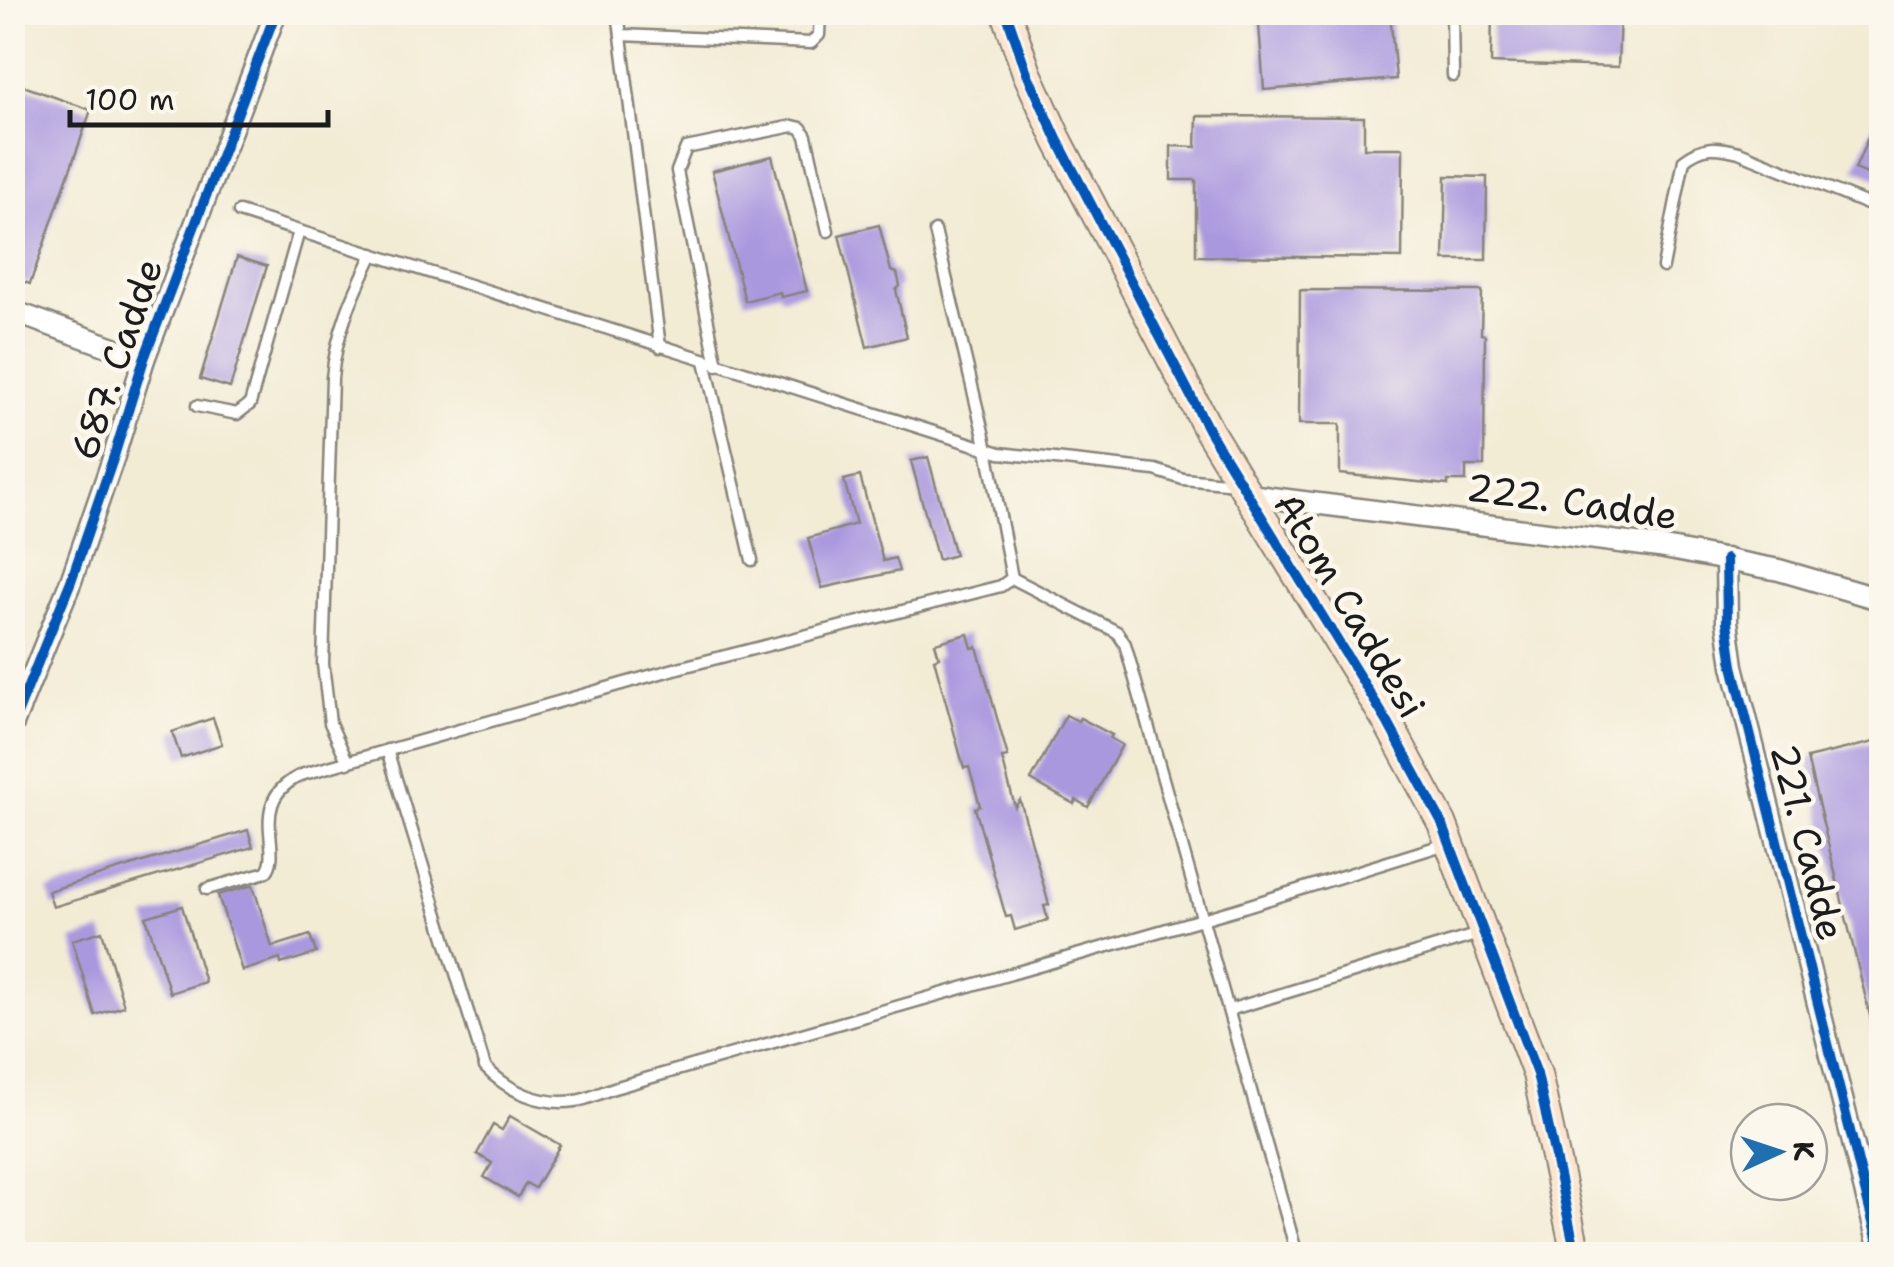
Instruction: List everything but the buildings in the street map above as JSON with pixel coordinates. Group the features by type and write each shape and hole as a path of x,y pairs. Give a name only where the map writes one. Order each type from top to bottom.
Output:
{"street":[{"name":"687. Cadde","path":"12,726 70,580 144,359 276,12"},
{"name":"Atom Caddesi","path":"1006,12 1027,73 1057,138 1209,431 1431,800 1536,1074 1576,1254"},
{"path":"12,311 144,359"},
{"name":"222. Cadde","path":"1246,489 1659,546 1779,570 1881,599"},
{"name":"221. Cadde","path":"1726,559 1726,622 1733,666 1881,1254"}],"lane":[{"path":"618,12 660,346"},
{"path":"620,34 811,43 819,35 820,12"},
{"path":"1452,12 1453,76"},
{"path":"717,365 677,171 686,148 794,126 801,128 828,231"},
{"path":"1663,267 1684,160 1706,147 1738,152 1882,210"},
{"path":"239,212 987,449 1156,470 1184,479 1246,489"},
{"path":"198,406 236,414 250,404 300,231"},
{"path":"935,231 987,449 1012,578"},
{"path":"348,762 330,723 323,664 332,378 337,339 373,254"},
{"path":"705,361 752,560"},
{"path":"207,889 271,867 274,860 268,821 286,784 304,774 678,668 1001,586 1012,578"},
{"path":"1012,578 1122,638 1297,1254"},
{"path":"387,750 485,1068 518,1094 549,1100 581,1100 1450,843"},
{"path":"1229,1010 1482,933"}],"cycle path":[{"path":"12,726 71,581 144,359 276,12"},
{"path":"1006,12 1027,73 1057,139 1209,431 1388,723 1442,823 1537,1074 1576,1254"},
{"path":"1726,559 1727,622 1733,666 1881,1254"}]}
